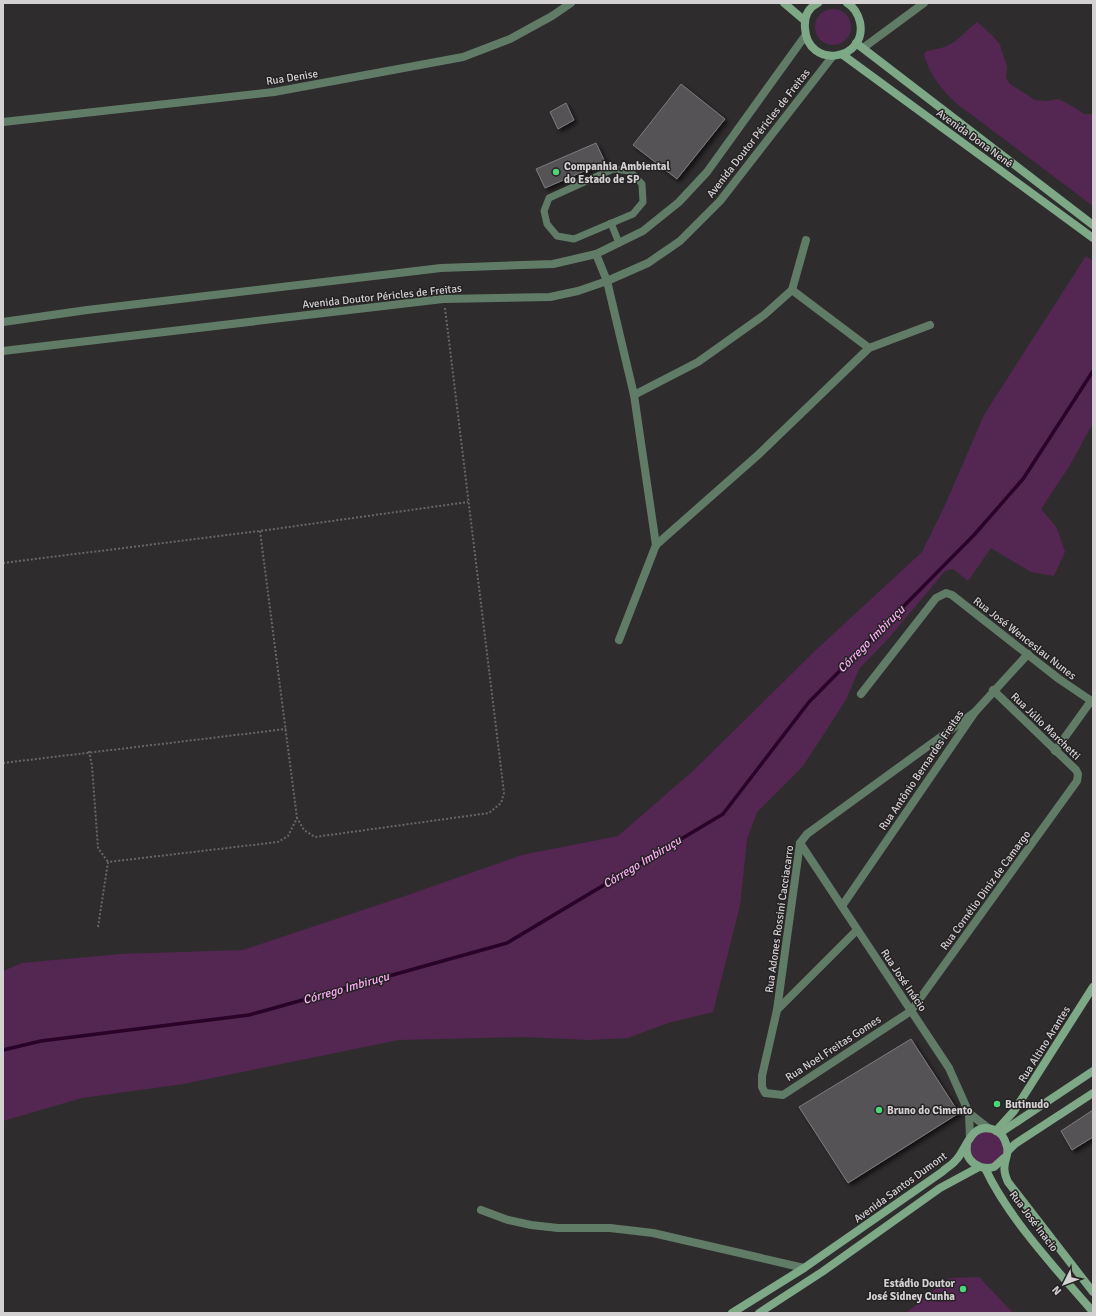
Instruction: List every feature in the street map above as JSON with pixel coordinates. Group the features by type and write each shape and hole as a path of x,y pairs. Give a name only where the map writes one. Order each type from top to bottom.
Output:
{"street":[{"name":"Rua Denise","path":"3,122 274,92 463,57 510,39 552,16 571,3"},
{"path":"784,3 804,20"},
{"path":"817,3 809,10 804,20 805,36 811,47 822,54 832,57 843,55 924,3"},
{"path":"847,3 852,6 859,15 862,31 860,45"},
{"name":"Avenida Doutor Péricles de Freitas","path":"3,322 87,310 441,268 552,264 596,254 643,231 679,202 706,172 805,36"},
{"name":"Avenida Dona Nenê","path":"860,45 1093,225"},
{"name":"Avenida Dona Nenê","path":"843,55 1093,238"},
{"name":"Avenida Doutor Péricles de Freitas","path":"3,351 444,299 550,297 578,291 607,281 648,263 680,241 715,206 832,57"},
{"path":"634,395 698,362 764,315 792,290 806,240"},
{"path":"596,254 607,281 634,395 656,545"},
{"path":"792,290 869,348"},
{"path":"619,640 656,545 758,455 869,348 930,325"},
{"name":"Rua José Wenceslau Nunes","path":"861,694 936,598 946,593 952,595 1092,701 1055,751"},
{"name":"Rua Antônio Bernardes Freitas","path":"842,906 974,712 1028,654"},
{"name":"Rua Júlio Marchetti","path":"993,690 1076,770 1078,774 1077,782"},
{"name":"Rua Adones Rossini Cacciacarro","path":"765,1093 762,1086 762,1076 777,1010 800,843 807,834 974,712"},
{"name":"Rua Cornélio Diniz de Camargo","path":"911,1011 1077,782"},
{"name":"Rua José Inácio","path":"800,843 949,1068 969,1113 968,1140"},
{"path":"777,1010 857,930"},
{"name":"Rua Altino Arantes","path":"995,1131 1014,1111 1093,987"},
{"name":"Rua Noel Freitas Gomes","path":"765,1093 783,1094 911,1011"},
{"name":"Avenida Santos Dumont","path":"732,1313 804,1268 942,1172 956,1160 968,1140 979,1129 995,1131 1093,1070"},
{"path":"759,1313 822,1272 940,1188 982,1168 998,1165 1015,1144 1093,1093"},
{"path":"969,1113 995,1131"},
{"name":"Rua José Inacio","path":"995,1131 1004,1138 1007,1153 1004,1170 1008,1182 1093,1292"},
{"name":"Rua José Inacio","path":"968,1140 967,1154 974,1164 982,1168 1016,1217 1093,1312"},
{"path":"481,1210 508,1220 531,1225 558,1228 610,1228 653,1233 804,1268"}],"lane":[{"path":"613,169 630,171 642,184 642,202 633,214 611,223 574,239 562,237 557,236 547,224 544,211 549,198 613,169"},
{"path":"611,223 619,243"}],"path":[{"path":"260,531 297,818 304,830 315,837 489,813 501,803 504,793 444,299"},
{"path":"3,563 260,531 468,502"},
{"path":"3,762 286,729"},
{"path":"89,751 92,766 98,848 108,862 98,927"},
{"path":"108,862 278,842 288,836 297,818"}],"shaded area":[{"path":"837,9 846,14 850,20 850,34 846,40 837,45 829,45 820,40 816,34 815,23 820,14 826,10"},
{"path":"977,22 994,37 1000,45 1007,67 1006,78 1010,84 1035,100 1048,101 1058,99 1084,114 1093,114 1093,206 956,103 941,87 932,74 924,54 927,51 944,47 955,41"},
{"path":"1086,256 1093,261 1093,423 1070,465 1041,509 1057,528 1065,552 1054,576 1031,572 991,548 968,581 953,569 945,571 889,638 859,669 846,700 803,766 757,812 747,839 740,906 713,1012 668,1023 628,1038 589,1040 524,1037 399,1040 183,1084 82,1098 3,1121 3,971 22,963 120,954 243,950 522,855 618,836 693,771 817,649 922,552 945,505 984,415"},
{"path":"987,1131 999,1136 1004,1148 999,1160 987,1165 975,1160 970,1148 975,1136"},
{"name":"Estádio Doutor José Sidney Cunha","path":"979,1277 1013,1313 906,1313 949,1278"}],"building":[{"path":"681,84 725,119 677,179 633,145"},
{"path":"566,103 574,120 558,129 550,112"},
{"path":"596,143 605,162 545,188 536,169"},
{"name":"Bruno do Cimento","path":"911,1039 959,1113 848,1183 799,1107"},
{"path":"1093,1110 1093,1137 1072,1150 1061,1131"}],"waterway":[{"name":"Córrego Imbiruçu","path":"3,1050 41,1041 249,1015 507,943 723,814 809,702 974,535 1023,479 1093,371"}],"place":[{"name":"Companhia Ambiental do Estado de SP","path":"556,172"},
{"name":"Butinudo","path":"997,1104"},
{"name":"Bruno do Cimento","path":"879,1110"},
{"name":"Estádio Doutor José Sidney Cunha","path":"963,1289"}]}
